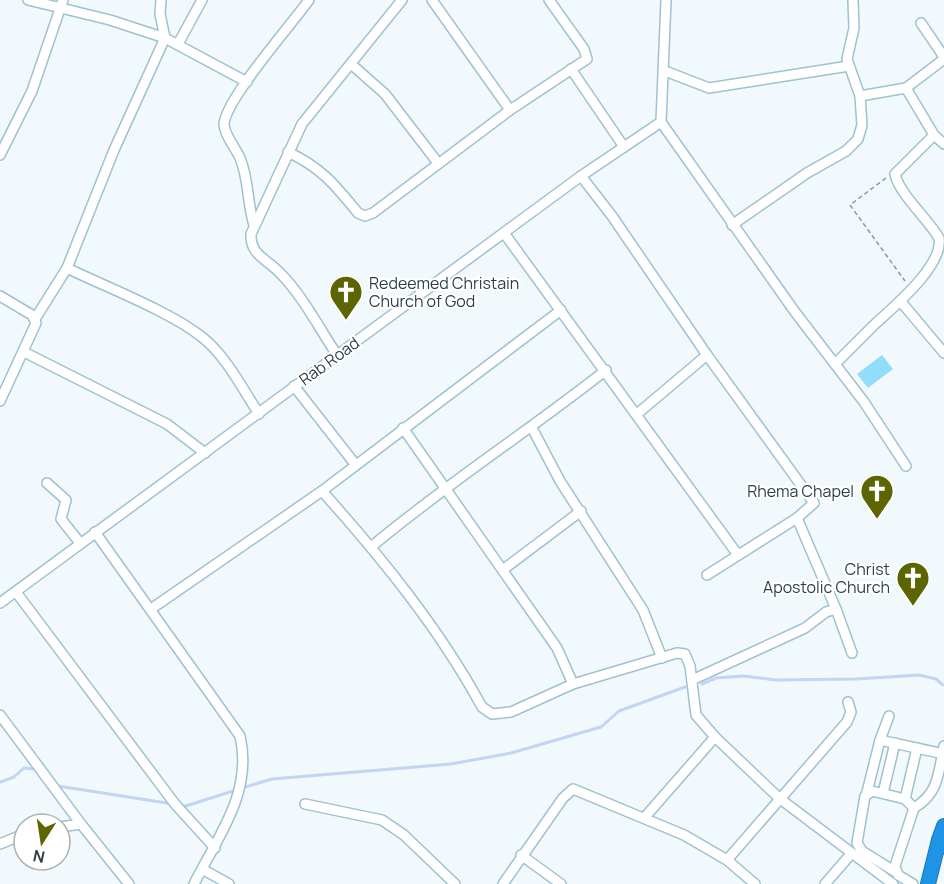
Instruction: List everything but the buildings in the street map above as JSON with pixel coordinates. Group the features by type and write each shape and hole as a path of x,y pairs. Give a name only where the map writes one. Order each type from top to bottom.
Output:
{"highway":[{"path":"928,884 944,826"},
{"path":"939,840 944,854"}],"street":[{"path":"28,0 62,4 165,38 247,82"},
{"path":"0,401 35,328 35,319 67,268 114,150 165,38 160,14 161,0"},
{"path":"178,44 202,0"},
{"path":"254,225 248,206 246,177 224,126 231,105 309,0"},
{"path":"337,355 282,274 267,260 255,254 250,246 254,225 302,124 327,89 351,64 402,0"},
{"path":"432,0 510,110"},
{"path":"288,152 310,162 329,177 358,213 364,216 373,213 510,110 587,59 587,54 549,0"},
{"path":"666,0 665,71 661,122 732,225 864,402 906,466"},
{"path":"732,225 807,173 846,151 858,139 862,125 860,96 847,54 854,28 853,0"},
{"path":"0,155 32,91 62,4"},
{"path":"860,96 906,88 944,58 921,23"},
{"path":"351,64 385,94 438,163"},
{"path":"665,71 709,88 849,66"},
{"path":"571,69 624,147"},
{"path":"906,88 934,135 944,144"},
{"name":"Rab Road","path":"0,603 581,176 661,122"},
{"path":"835,364 876,323 902,303 933,268 942,250 941,240 896,178 896,170 934,135"},
{"path":"581,176 612,216 707,355 814,503 797,518 706,575"},
{"path":"504,233 606,370 738,555"},
{"path":"67,268 179,322 202,337 233,374 259,414"},
{"path":"0,296 35,319"},
{"path":"902,303 944,353"},
{"path":"151,609 322,491 561,310"},
{"path":"24,352 167,424 205,453"},
{"path":"637,414 707,355"},
{"path":"371,547 445,487 532,428 606,370"},
{"path":"294,386 355,464"},
{"path":"403,428 504,569 557,648 573,684"},
{"path":"532,428 546,457 643,610 662,658"},
{"path":"47,483 66,500 61,519 80,543"},
{"path":"322,491 371,547 435,634 482,707 492,714 512,712 573,684 662,658 685,654 692,680 696,715 715,737 779,798 893,884"},
{"path":"504,569 581,511"},
{"path":"797,518 852,653"},
{"path":"95,532 240,736 245,755 242,782 234,808 215,848 194,884"},
{"path":"16,592 175,804 215,848"},
{"path":"692,680 805,628 826,612 836,609"},
{"path":"727,860 847,722 851,712 848,702"},
{"path":"889,716 880,740 856,843 862,851 913,884"},
{"path":"2,721 129,884"},
{"path":"645,817 715,737"},
{"path":"880,740 943,752 934,790 928,800 914,808 894,871"},
{"path":"883,794 895,743"},
{"path":"905,799 917,748"},
{"path":"503,884 562,798 573,789 645,817 727,860 755,884"},
{"path":"867,792 905,799 914,808"},
{"path":"305,804 382,820 404,835 455,884"},
{"path":"72,825 81,824"},
{"path":"825,884 851,854"},
{"path":"521,855 561,884"},
{"path":"202,869 229,884"}],"path":[{"path":"896,170 850,205 913,291"}],"shaded area":[{"path":"882,355 893,369 868,388 857,374"}],"waterway":[{"path":"702,684 716,678 743,676 776,680 919,675 936,679 943,685"},
{"path":"242,788 272,779 451,764 511,753 601,727 619,711 685,687"},
{"path":"0,782 14,777 24,768 36,769"},
{"path":"58,786 173,804"},
{"path":"179,805 186,806 236,790"}],"place":[{"name":"Redeemed Christain Church of God","path":"346,321"},
{"name":"Rhema Chapel","path":"877,520"},
{"name":"Christ Apostolic Church","path":"913,607"}]}
